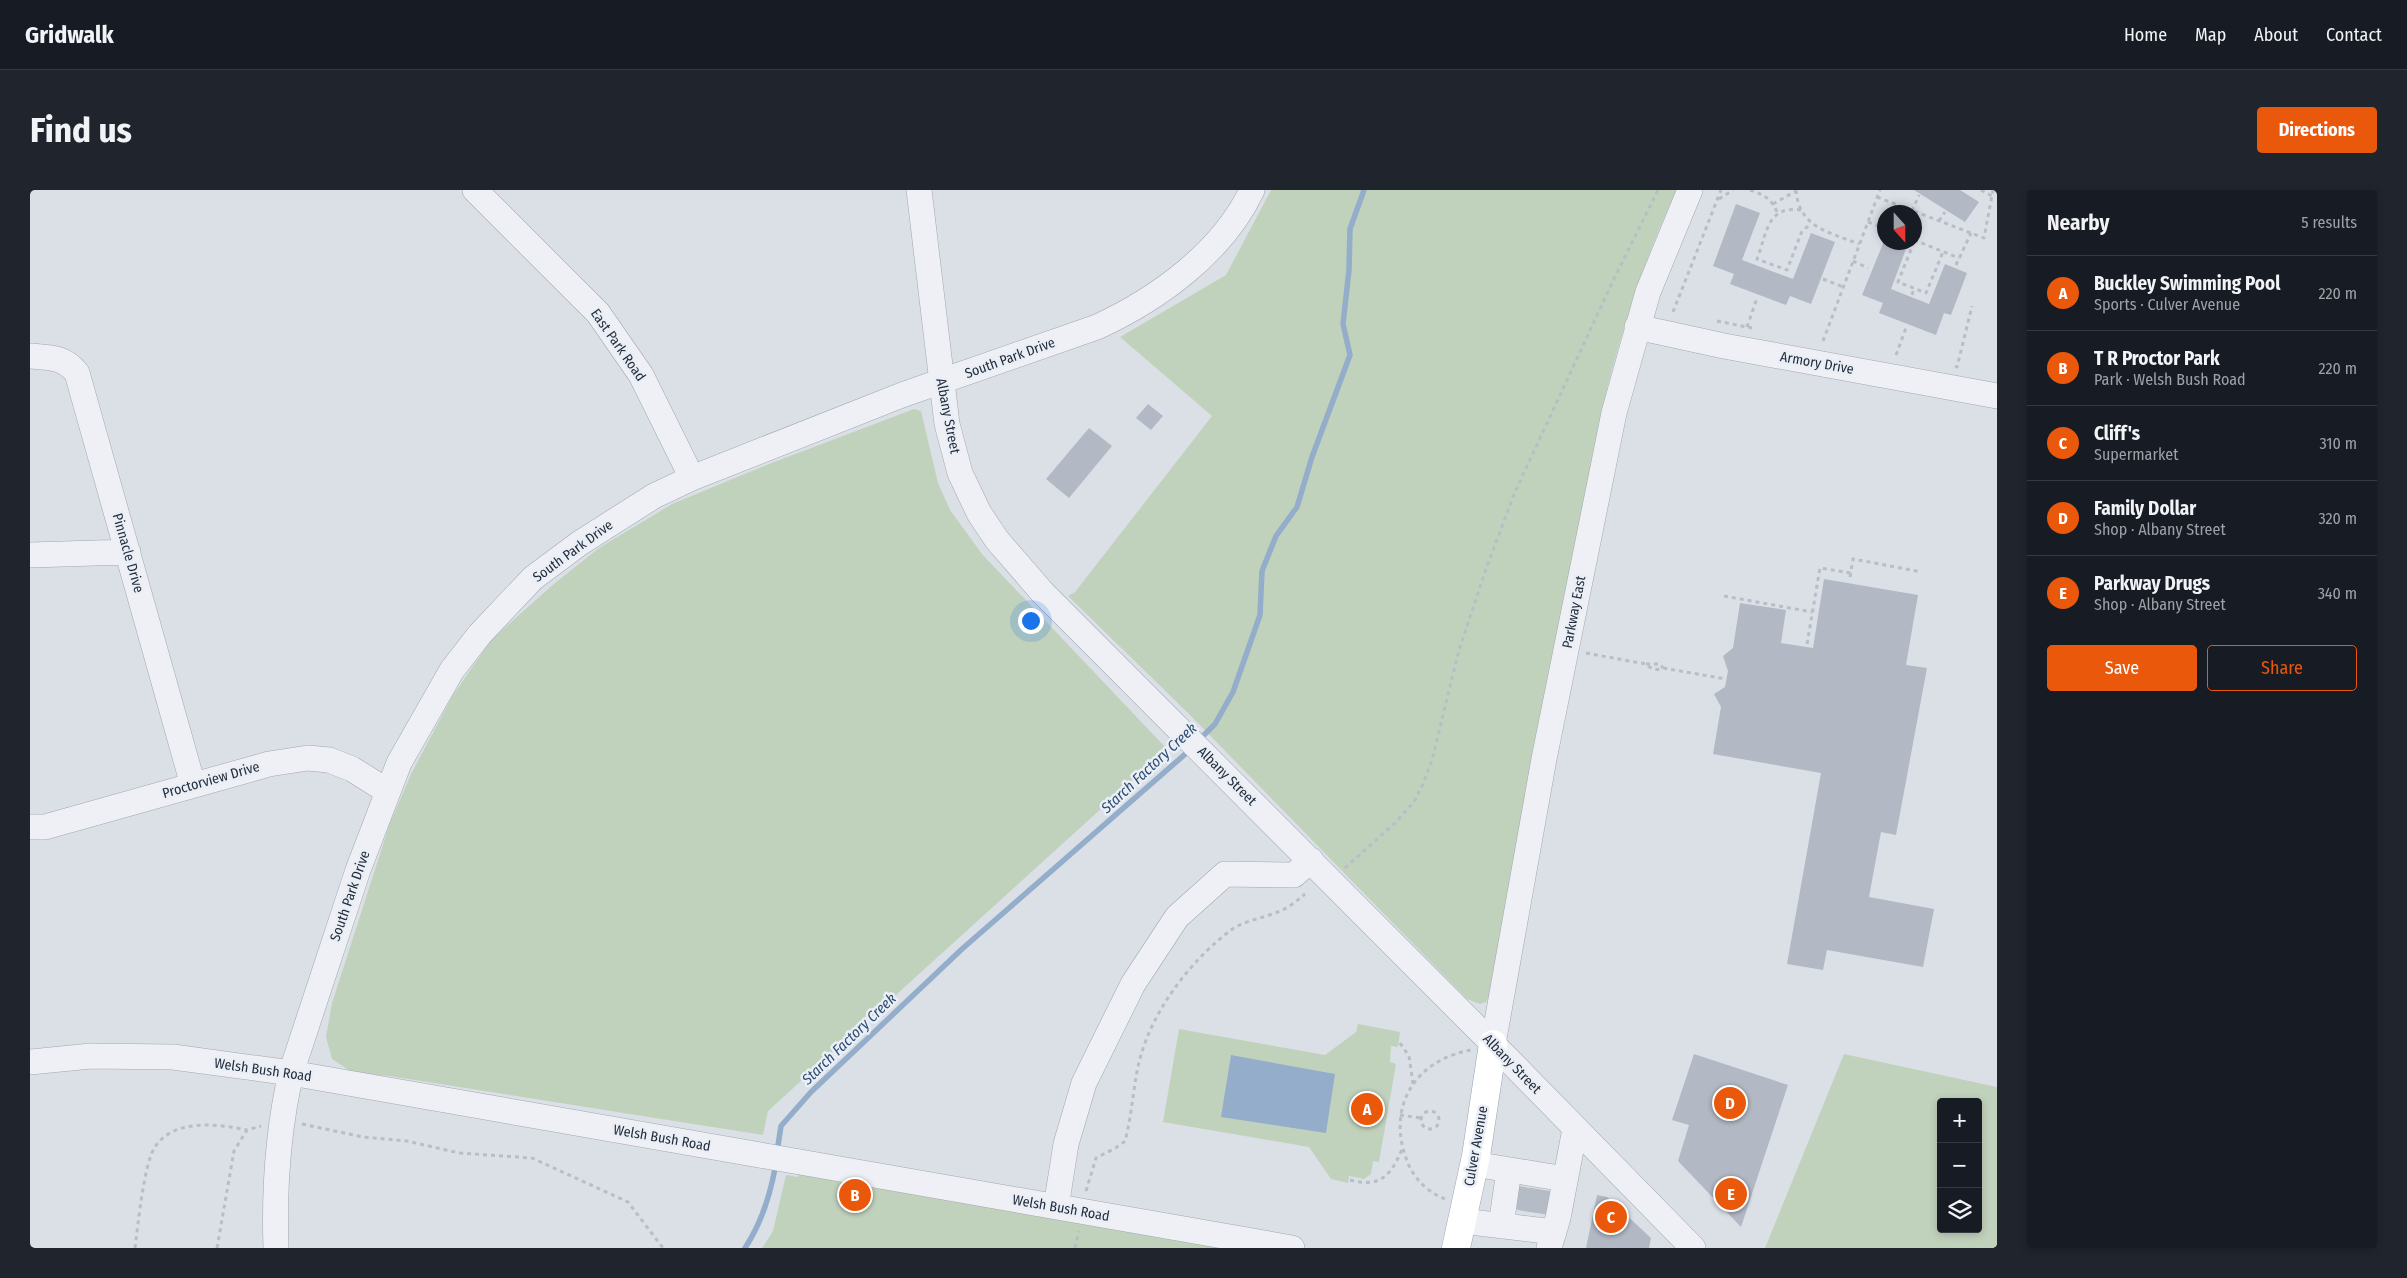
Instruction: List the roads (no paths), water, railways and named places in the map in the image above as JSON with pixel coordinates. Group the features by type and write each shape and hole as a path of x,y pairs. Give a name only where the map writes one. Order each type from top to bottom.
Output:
{"main road":[{"name":"Culver Avenue","path":"1456,1248 1474,1164 1482,1047"}],"street":[{"name":"East Park Road","path":"475,190 598,313 641,375 692,478"},
{"name":"Albany Street","path":"919,190 947,424 960,473 979,514 997,540 1042,592 1311,860 1482,1047 1575,1129 1668,1237 1693,1248"},
{"name":"South Park Drive","path":"276,1248 274,1197 282,1123 291,1073 358,870 399,763 452,670 480,634 534,578 580,543 654,496 692,478 902,395 941,383 1097,327 1122,315 1178,277 1217,242 1245,205 1252,190"},
{"name":"Parkway East","path":"1482,1047 1548,740 1614,413 1648,292 1690,190"},
{"name":"Armory Drive","path":"1637,327 1724,346 1997,396"},
{"name":"Pinnacle Drive","path":"30,356 54,358 68,362 77,373 193,785"},
{"path":"30,555 128,552"},
{"name":"Proctorview Drive","path":"30,827 45,828 269,764 308,758 329,760 352,769 387,791"},
{"path":"1056,1207 1066,1144 1084,1083 1134,984 1177,917 1225,874 1294,875 1311,860"},
{"name":"Welsh Bush Road","path":"30,1062 91,1056 173,1057 291,1073 1292,1248"},
{"path":"1462,1221 1533,1205 1575,1129"},
{"path":"1474,1164 1533,1205"}],"water":[{"path":"1231,1055 1335,1074 1326,1133 1221,1117"}],"waterway":[{"name":"Starch Factory Creek","path":"1199,740 1215,724 1233,692 1260,615 1262,571 1276,536 1297,507 1312,457 1350,355 1343,324 1349,270 1350,229 1364,190"},
{"name":"Starch Factory Creek","path":"777,1152 781,1126 811,1092 962,949 1191,749"},
{"name":"Starch Factory Creek","path":"745,1248 756,1229 765,1207 776,1163"}],"tunnel":[{"path":"1520,1210 1524,1187"},
{"path":"1539,1213 1543,1190"}],"place":[{"name":"Family Dollar","path":"1730,1103"},
{"name":"Buckley Swimming Pool","path":"1367,1109"},
{"name":"Parkway Drugs","path":"1731,1194"},
{"name":"T R Proctor Park","path":"855,1195"},
{"name":"Cliff's","path":"1611,1217"}]}
